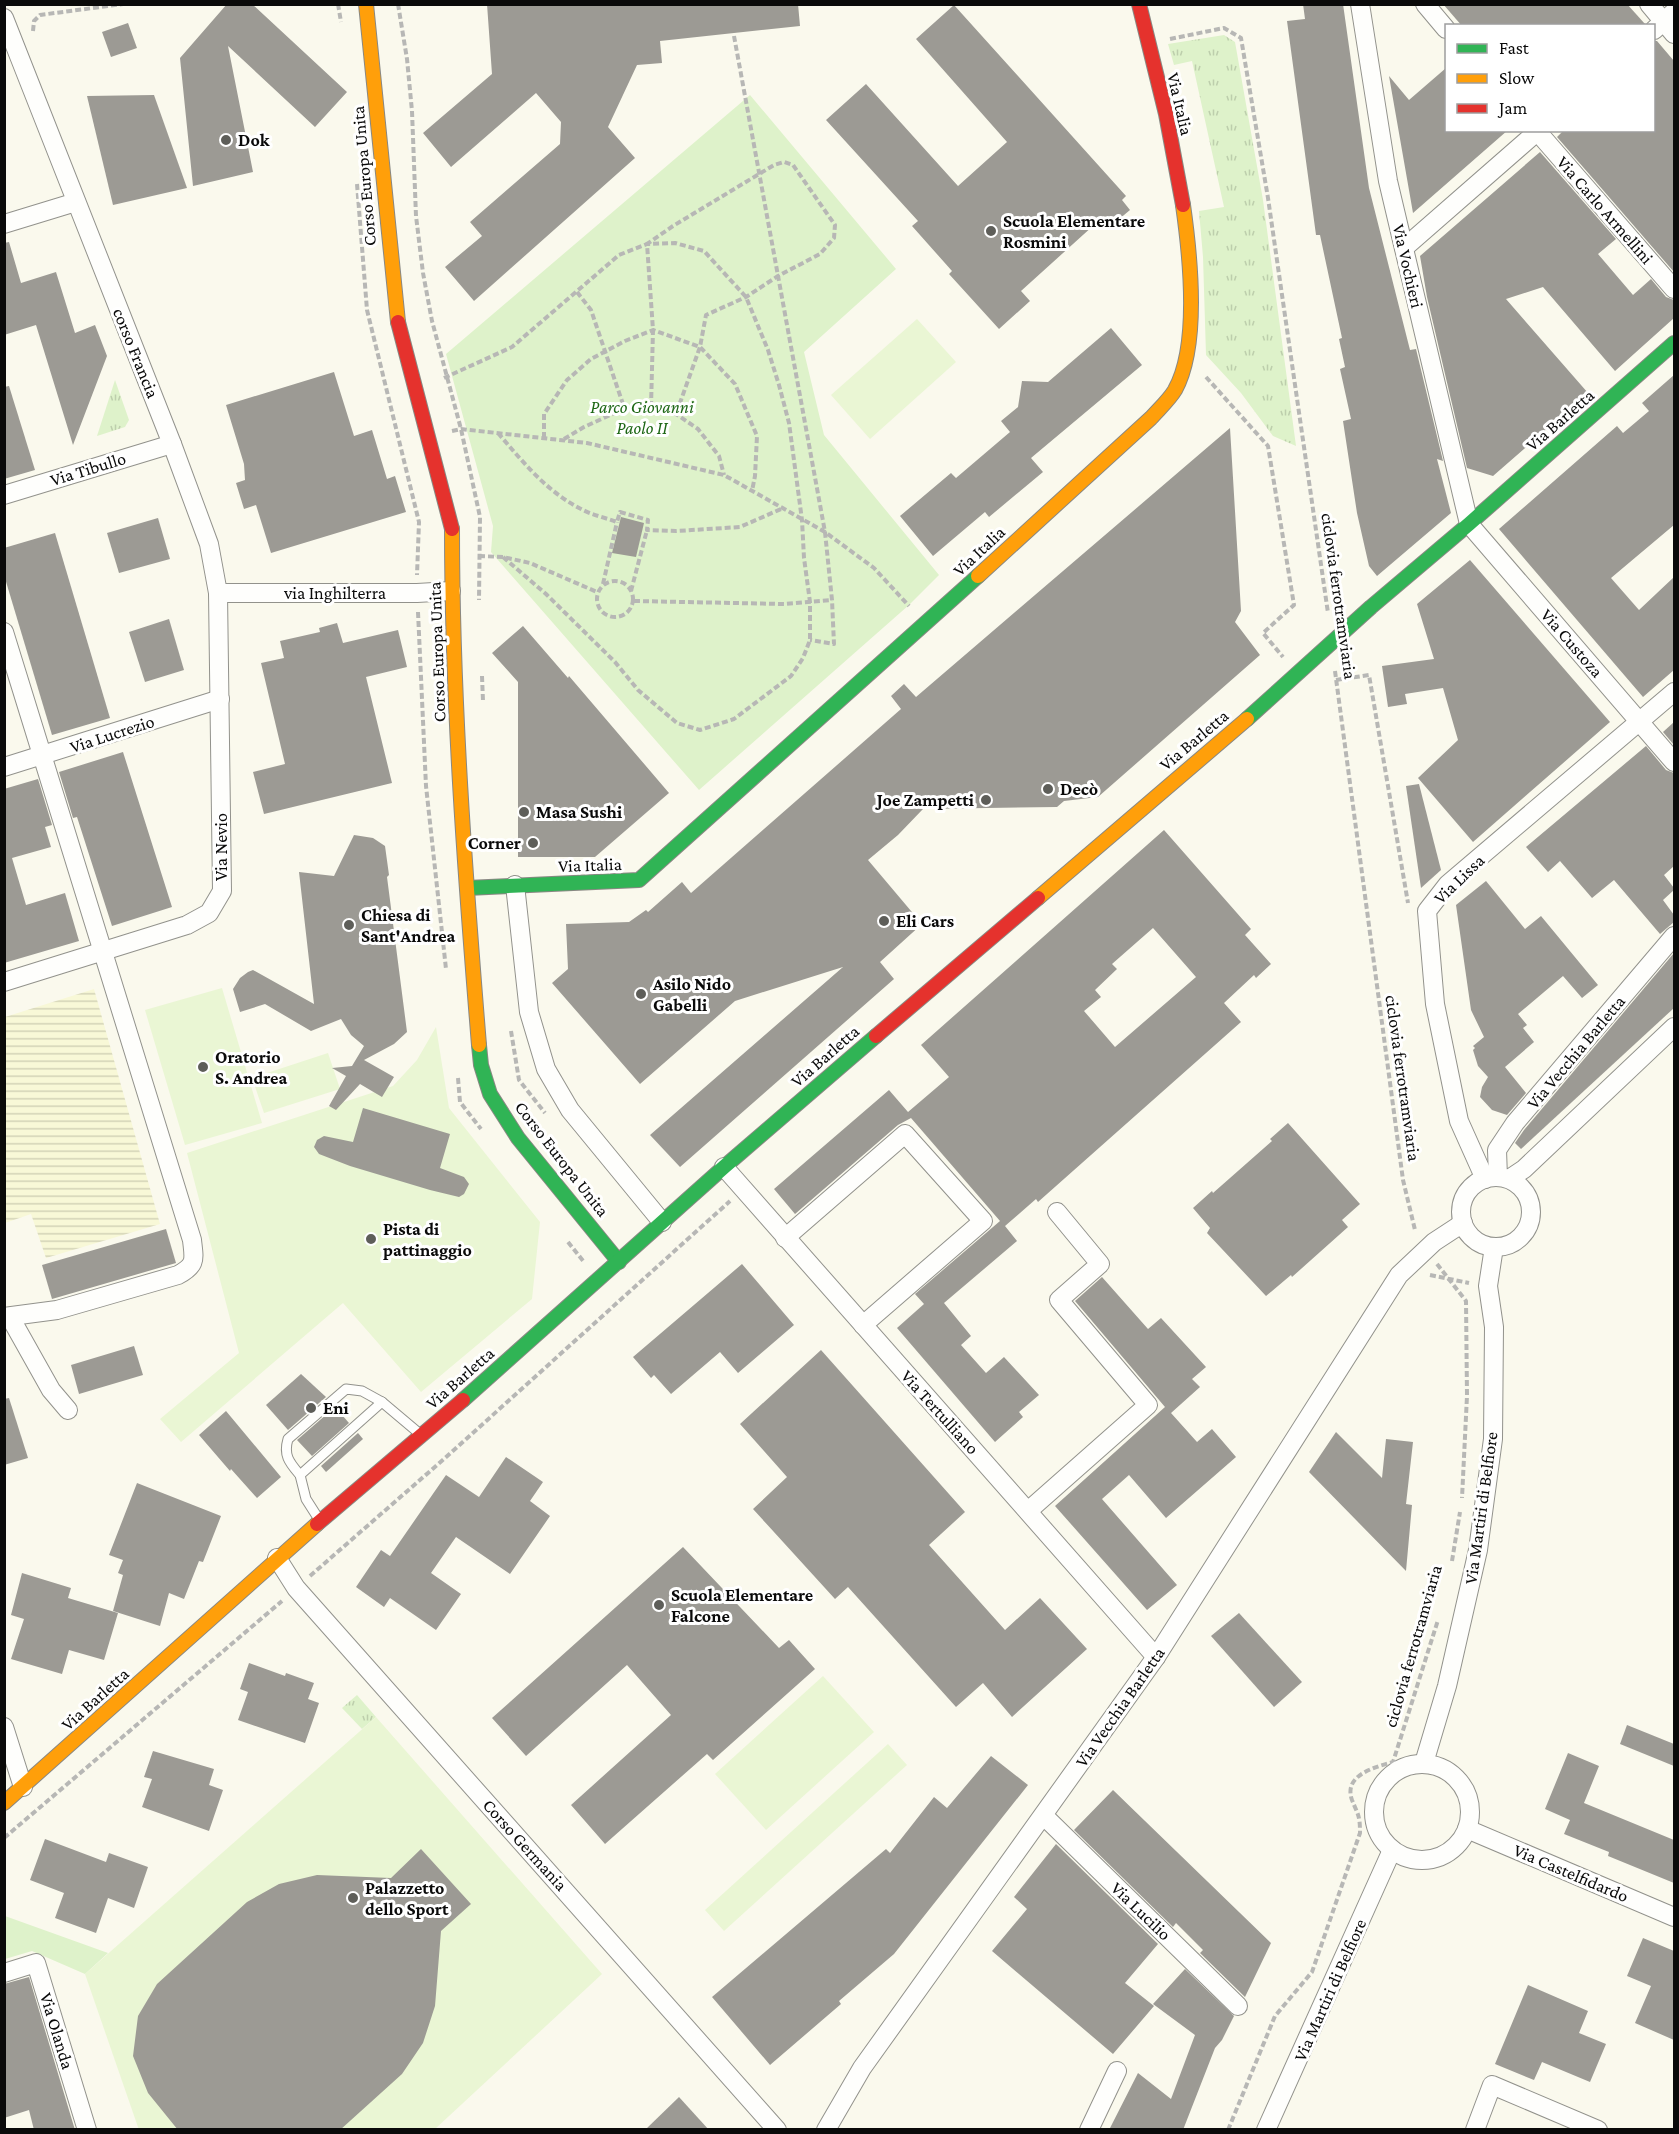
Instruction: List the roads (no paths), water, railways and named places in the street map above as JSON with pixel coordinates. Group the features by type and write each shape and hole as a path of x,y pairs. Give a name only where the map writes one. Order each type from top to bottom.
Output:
{"street":[{"name":"Corso Europa Unita","path":"366,4 396,314 452,526 451,591 467,888 482,1065 490,1094 518,1138 619,1262"},
{"name":"Via Italia","path":"467,888 639,880 925,625 1151,418 1176,388 1185,359 1190,325 1191,267 1183,193 1139,4"},
{"name":"Via Vochieri","path":"1360,4 1388,181 1469,524"},
{"path":"1425,4 1445,28"},
{"path":"1649,4 1666,24"},
{"name":"corso Francia","path":"4,18 172,444 209,544 218,593 220,699"},
{"path":"1404,248 1536,132"},
{"name":"Via Carlo Armellini","path":"1538,132 1674,289"},
{"path":"4,224 76,202"},
{"name":"Via Barletta","path":"4,1803 277,1558 422,1436 724,1167 1297,675 1674,343"},
{"name":"Via Tibullo","path":"4,495 172,444"},
{"name":"Via Custoza","path":"1469,524 1674,762"},
{"name":"via Inghilterra","path":"218,593 451,591"},
{"path":"4,632 192,1240 194,1260 190,1269 178,1275 57,1310 7,1317 51,1390 68,1410"},
{"name":"Via Lissa","path":"1507,1178 1459,1121 1418,910 1674,692"},
{"name":"Via Lucrezio","path":"4,767 220,699"},
{"name":"Via Nevio","path":"4,982 187,925 209,913 222,891 220,699"},
{"path":"515,885 529,1012 546,1069 570,1110 662,1222"},
{"name":"Via Vecchia Barletta","path":"1507,1178 1497,1150 1515,1123 1674,936"},
{"path":"1507,1178 1529,1201 1531,1215 1527,1228 1519,1239 1507,1246 1494,1247 1480,1243 1470,1235 1463,1223 1461,1209 1465,1196 1473,1186 1507,1178 1674,1027"},
{"path":"785,1238 905,1134 983,1221 863,1325"},
{"name":"Via Tertulliano","path":"724,1167 1156,1657"},
{"path":"1028,1511 1148,1405 1059,1300 1100,1264 1057,1212"},
{"name":"Via Vecchia Barletta","path":"826,2130 862,2068 1156,1657 1399,1275 1434,1242 1463,1223"},
{"name":"Via Martiri di Belfiore","path":"1424,1763 1447,1686 1478,1550 1493,1439 1494,1327 1488,1286 1494,1247"},
{"name":"Corso Germania","path":"277,1558 296,1588 777,2130"},
{"path":"4,1727 23,1787"},
{"path":"1424,1763 1438,1766 1452,1774 1462,1785 1470,1814 1467,1829 1460,1842 1449,1852 1435,1859 1420,1861 1405,1857 1392,1850 1381,1839 1375,1825 1373,1810 1376,1795 1383,1782 1394,1771 1408,1765 1424,1763"},
{"name":"Via Lucilio","path":"1044,1816 1238,2006"},
{"name":"Via Castelfidardo","path":"1467,1829 1674,1917"},
{"name":"Via Martiri di Belfiore","path":"1266,2130 1392,1850"},
{"name":"Via Olanda","path":"4,1972 36,1963 87,2130"},
{"path":"1089,2130 1117,2071"},
{"path":"1475,2130 1492,2085 1598,2130"}],"lane":[{"path":"321,1522 306,1499 300,1475 287,1459 285,1449 288,1439 346,1389 363,1391 382,1402 422,1436"},
{"path":"300,1475 382,1402"}],"place":[{"name":"Dok","path":"226,140"},
{"name":"Scuola Elementare Rosmini","path":"991,231"},
{"name":"Decò","path":"1048,789"},
{"name":"Joe Zampetti","path":"986,800"},
{"name":"Masa Sushi","path":"524,812"},
{"name":"Corner","path":"533,843"},
{"name":"Eli Cars","path":"884,921"},
{"name":"Chiesa di Sant'Andrea","path":"349,925"},
{"name":"Asilo Nido Gabelli","path":"641,994"},
{"name":"Oratorio S. Andrea","path":"203,1067"},
{"name":"Pista di pattinaggio","path":"371,1239"},
{"name":"Eni","path":"311,1408"},
{"name":"Scuola Elementare Falcone","path":"659,1605"},
{"name":"Palazzetto dello Sport","path":"353,1898"}],"park label":[{"name":"Parco Giovanni Paolo II","path":"642,417"}]}
